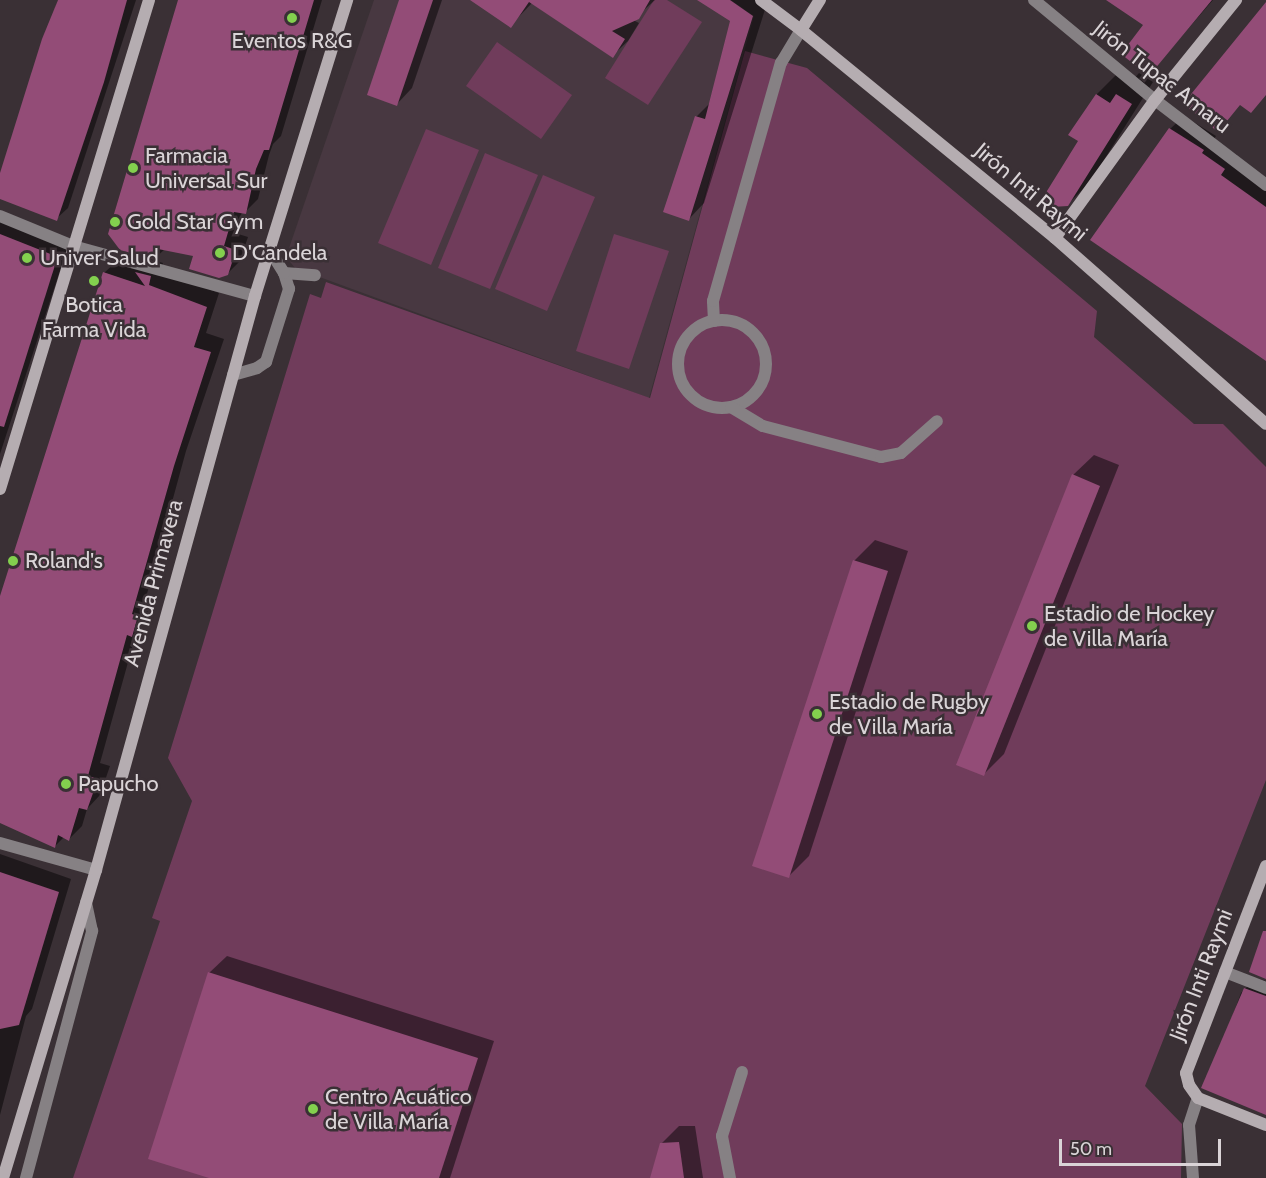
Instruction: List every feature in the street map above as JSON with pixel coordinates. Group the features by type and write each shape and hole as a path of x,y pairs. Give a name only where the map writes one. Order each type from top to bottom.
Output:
{"street":[{"path":"0,489 149,0"},
{"name":"Avenida Primavera","path":"3,1178 96,870 255,296 347,0"},
{"name":"Jirón Inti Raymi","path":"761,0 801,30 1054,238 1266,424"},
{"path":"714,321 713,301 781,63 820,0"},
{"name":"Jirón Tupac Amaru","path":"1034,0 1155,100 1266,185"},
{"path":"1054,238 1155,100 1236,0"},
{"path":"0,216 73,246 255,296"},
{"path":"232,375 257,368 266,362 289,289 284,273 269,249"},
{"path":"284,273 315,275"},
{"path":"714,321 725,321 747,328 762,345 765,356 764,379 758,388 741,404 731,407 719,408 698,400 689,393 679,373 678,361 686,340 703,325 714,321"},
{"path":"731,407 763,426 881,457 901,453 937,421"},
{"path":"0,843 96,870"},
{"name":"Jirón Inti Raymi","path":"1198,1098 1189,1085 1186,1073 1266,866"},
{"path":"26,1178 92,931 86,903"},
{"path":"1225,972 1266,988"},
{"path":"730,1178 722,1136 742,1072"},
{"path":"1193,1178 1189,1125 1198,1098 1266,1125"}],"shaded area":[{"path":"374,0 731,0 754,16 649,398 295,268 286,257"},
{"path":"654,0 667,0 702,22 648,105 605,78"},
{"path":"497,42 572,95 541,139 466,86"},
{"path":"745,51 807,68 1097,311 1094,337 1194,424 1223,424 1266,467 1266,780 1145,1086 1182,1124 1181,1178 73,1178 160,921 152,918 192,801 168,758 310,294 321,298 326,282 650,398"},
{"path":"426,129 479,150 431,265 378,243"},
{"path":"485,153 538,175 490,289 438,268"},
{"path":"543,175 595,197 547,311 495,289"},
{"path":"614,234 669,251 629,369 576,351"}],"building":[{"path":"58,0 127,0 104,82 57,221 0,199 0,173 42,39"},
{"path":"178,0 314,0 269,150 264,150 256,169 246,214 234,212 224,246 236,250 228,275 219,278 189,269 193,256 158,249 155,260 120,250 108,234"},
{"path":"399,0 433,0 397,106 367,95"},
{"path":"470,0 650,0 639,19 612,31 625,39 613,58 529,2 511,28"},
{"path":"697,0 730,0 753,16 689,221 663,212 695,116 705,119 730,21"},
{"path":"1106,0 1212,0 1149,76 1121,54 1143,25"},
{"path":"1266,2 1266,95 1251,113 1240,105 1218,132 1183,104"},
{"path":"1096,94 1110,103 1116,94 1132,104 1068,206 1051,207 1042,199 1078,141 1068,135"},
{"path":"1169,128 1204,150 1202,153 1225,169 1221,175 1266,207 1266,361 1090,240"},
{"path":"0,234 53,255 56,262 4,427 0,426"},
{"path":"103,272 145,286 135,272 151,276 149,285 207,307 194,347 211,352 174,466 132,614 138,616 132,637 127,635 88,776 98,779 87,810 79,808 69,841 58,835 55,848 0,823 0,596"},
{"path":"1072,474 1100,486 984,776 956,765"},
{"path":"853,560 888,571 789,878 752,866"},
{"path":"0,872 59,892 19,1025 0,1029"},
{"path":"1263,931 1266,931 1266,979 1249,972"},
{"name":"Centro Acuático de Villa María","path":"208,972 478,1058 439,1178 209,1178 148,1159"},
{"path":"1244,988 1266,996 1266,1115 1201,1088"},
{"path":"679,1142 684,1178 650,1178 660,1143"}],"place":[{"name":"Eventos R&G","path":"292,18"},
{"name":"Farmacia Universal Sur","path":"133,168"},
{"name":"Gold Star Gym","path":"115,222"},
{"name":"D'Candela","path":"220,253"},
{"name":"Univer Salud","path":"27,258"},
{"name":"Botica Farma Vida","path":"94,281"},
{"name":"Roland's","path":"13,561"},
{"name":"Estadio de Hockey de Villa María","path":"1032,626"},
{"name":"Estadio de Rugby de Villa María","path":"817,714"},
{"name":"Papucho","path":"66,784"},
{"name":"Centro Acuático de Villa María","path":"313,1109"}]}
